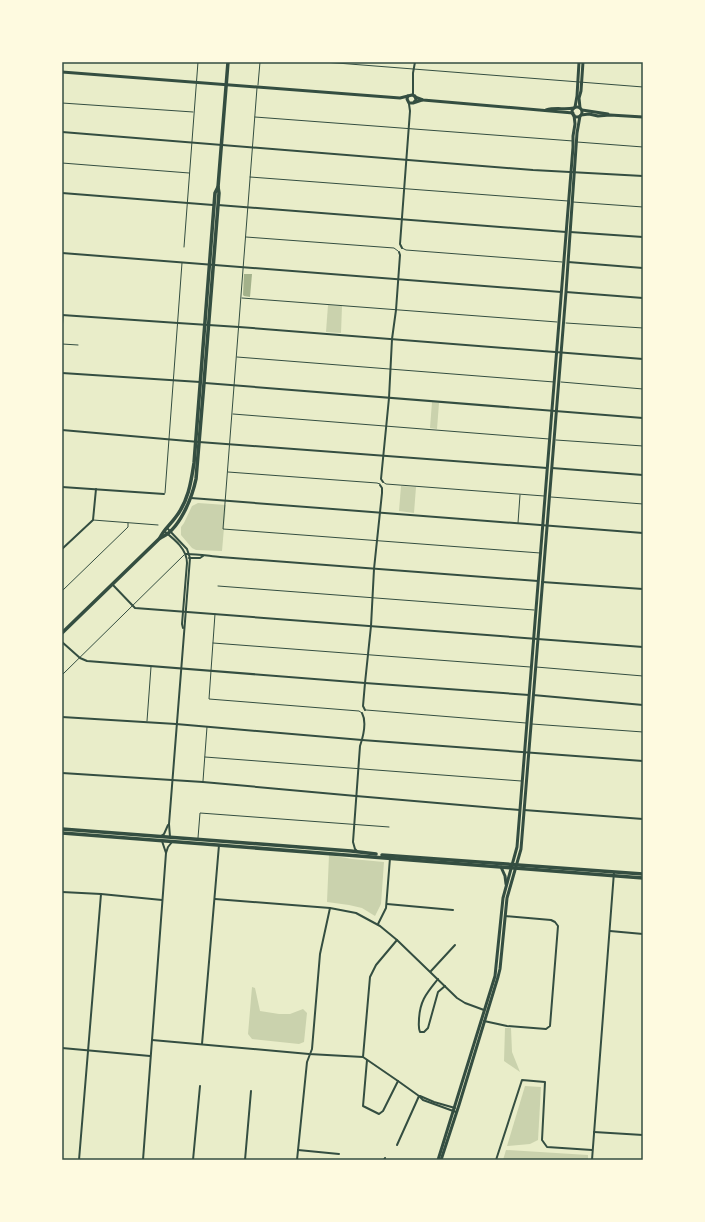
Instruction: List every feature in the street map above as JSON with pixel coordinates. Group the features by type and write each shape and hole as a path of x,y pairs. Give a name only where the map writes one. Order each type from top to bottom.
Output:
{"main road":[{"path":"62,633 167,531 183,514 191,498 196,479 216,193 218,187 222,145 228,62"},
{"path":"522,810 522,782 534,667 575,142 581,109 579,62"},
{"path":"575,142 573,136 575,124 573,114 583,62"},
{"path":"62,72 400,98 411,96 423,100 544,110 573,114 577,116 590,114 598,116 610,115"},
{"path":"411,96 416,100 411,103"},
{"path":"411,96 407,99 411,103"},
{"path":"400,98 411,103 423,100"},
{"path":"544,110 554,108 566,110 578,107 581,109 610,115 643,117"},
{"path":"167,531 187,497 192,479 198,442"},
{"path":"536,639 536,610 545,525"},
{"path":"503,916 517,848 522,810 526,752"},
{"path":"62,829 151,836 172,840 219,844 390,856 614,874 643,878"},
{"path":"62,832 162,841 198,840 219,844 357,852 501,867 514,866"},
{"path":"438,1160 483,1021 497,969 503,916 503,898 514,866"},
{"path":"501,867 506,886"},
{"path":"614,874 643,874"},
{"path":"441,1160 455,1110"}],"street":[{"path":"411,96 416,62"},
{"path":"402,248 400,244 411,103"},
{"path":"62,132 464,164 643,176"},
{"path":"62,193 643,237"},
{"path":"383,482 383,455 387,427 392,339 396,310 400,255 399,252"},
{"path":"62,253 643,298"},
{"path":"566,262 643,268"},
{"path":"63,315 239,327 643,359"},
{"path":"62,373 173,380 643,418"},
{"path":"62,430 198,442 643,476"},
{"path":"365,710 365,684 374,598 374,570 382,488 380,485"},
{"path":"62,487 164,494"},
{"path":"62,549 92,520 96,489"},
{"path":"191,498 643,533"},
{"path":"143,1160 166,853 172,840 169,834 169,824 183,629 185,625 188,558 187,549 167,531"},
{"path":"187,554 374,570 643,589"},
{"path":"188,558 200,558 203,556"},
{"path":"112,584 135,608 643,647"},
{"path":"62,642 80,658 87,661 643,705"},
{"path":"357,852 353,842 358,768 364,718 362,713"},
{"path":"62,717 207,726 362,740 643,761"},
{"path":"62,772 203,782 643,819"},
{"path":"151,836 162,835 166,831 169,824"},
{"path":"162,841 166,853"},
{"path":"202,1044 219,844"},
{"path":"377,924 387,904 390,856"},
{"path":"592,1160 614,874"},
{"path":"62,892 162,900"},
{"path":"79,1160 101,894"},
{"path":"215,899 330,908 356,913 377,924 397,940 457,998 465,1003 486,1011"},
{"path":"387,904 454,910"},
{"path":"297,1160 307,1062 313,1044 320,954 330,908"},
{"path":"483,1021 507,1026 546,1029 550,1026 558,926 551,920 503,916"},
{"path":"610,931 643,934"},
{"path":"363,1057 370,977 376,965 397,940"},
{"path":"430,972 454,945"},
{"path":"438,979 425,996 420,1008 418,1028 420,1032 424,1032 428,1028 438,992 446,986"},
{"path":"152,1040 309,1054 363,1057 423,1100 455,1110"},
{"path":"62,1048 150,1056"},
{"path":"367,1060 363,1106 379,1114 383,1111 398,1081"},
{"path":"496,1160 522,1080 545,1082 542,1140 547,1147 592,1150"},
{"path":"193,1160 200,1086"},
{"path":"246,1160 251,1091"},
{"path":"397,1146 419,1096"},
{"path":"594,1132 643,1135"},
{"path":"298,1150 339,1154"}],"lane":[{"path":"184,247 198,62"},
{"path":"260,62 223,529 541,553"},
{"path":"324,62 643,87"},
{"path":"62,102 194,112"},
{"path":"255,117 643,147"},
{"path":"62,163 189,172"},
{"path":"250,177 643,207"},
{"path":"246,237 394,248 399,252"},
{"path":"402,248 406,250 566,262"},
{"path":"164,494 182,263"},
{"path":"241,298 643,328"},
{"path":"62,333 63,315"},
{"path":"62,344 78,345"},
{"path":"237,357 643,389"},
{"path":"232,414 643,446"},
{"path":"227,472 380,485"},
{"path":"383,482 386,484 643,504"},
{"path":"518,523 520,494"},
{"path":"92,520 158,525"},
{"path":"62,591 128,526 128,523"},
{"path":"62,675 187,554"},
{"path":"218,586 536,610"},
{"path":"215,613 209,699 358,711 362,713"},
{"path":"213,643 643,676"},
{"path":"147,722 151,666"},
{"path":"365,710 370,712 643,732"},
{"path":"203,782 207,726"},
{"path":"205,757 522,782"},
{"path":"198,840 200,813 389,827"}],"shaded area":[{"path":"244,274 252,274 250,297 243,295"},
{"path":"328,305 342,306 341,333 326,332"},
{"path":"432,402 439,403 437,429 430,428"},
{"path":"401,486 416,487 414,513 399,511"},
{"path":"198,503 226,505 222,551 196,550 192,548 181,535 181,527 192,506"},
{"path":"329,855 384,862 381,904 375,916 362,908 327,902"},
{"path":"252,987 255,988 260,1011 290,1014 303,1009 307,1013 304,1042 299,1044 252,1039 248,1034"},
{"path":"505,1028 511,1028 512,1052 520,1072 504,1061"},
{"path":"525,1086 541,1087 538,1140 530,1144 507,1146"},
{"path":"506,1150 588,1155 588,1160 503,1160"}]}
